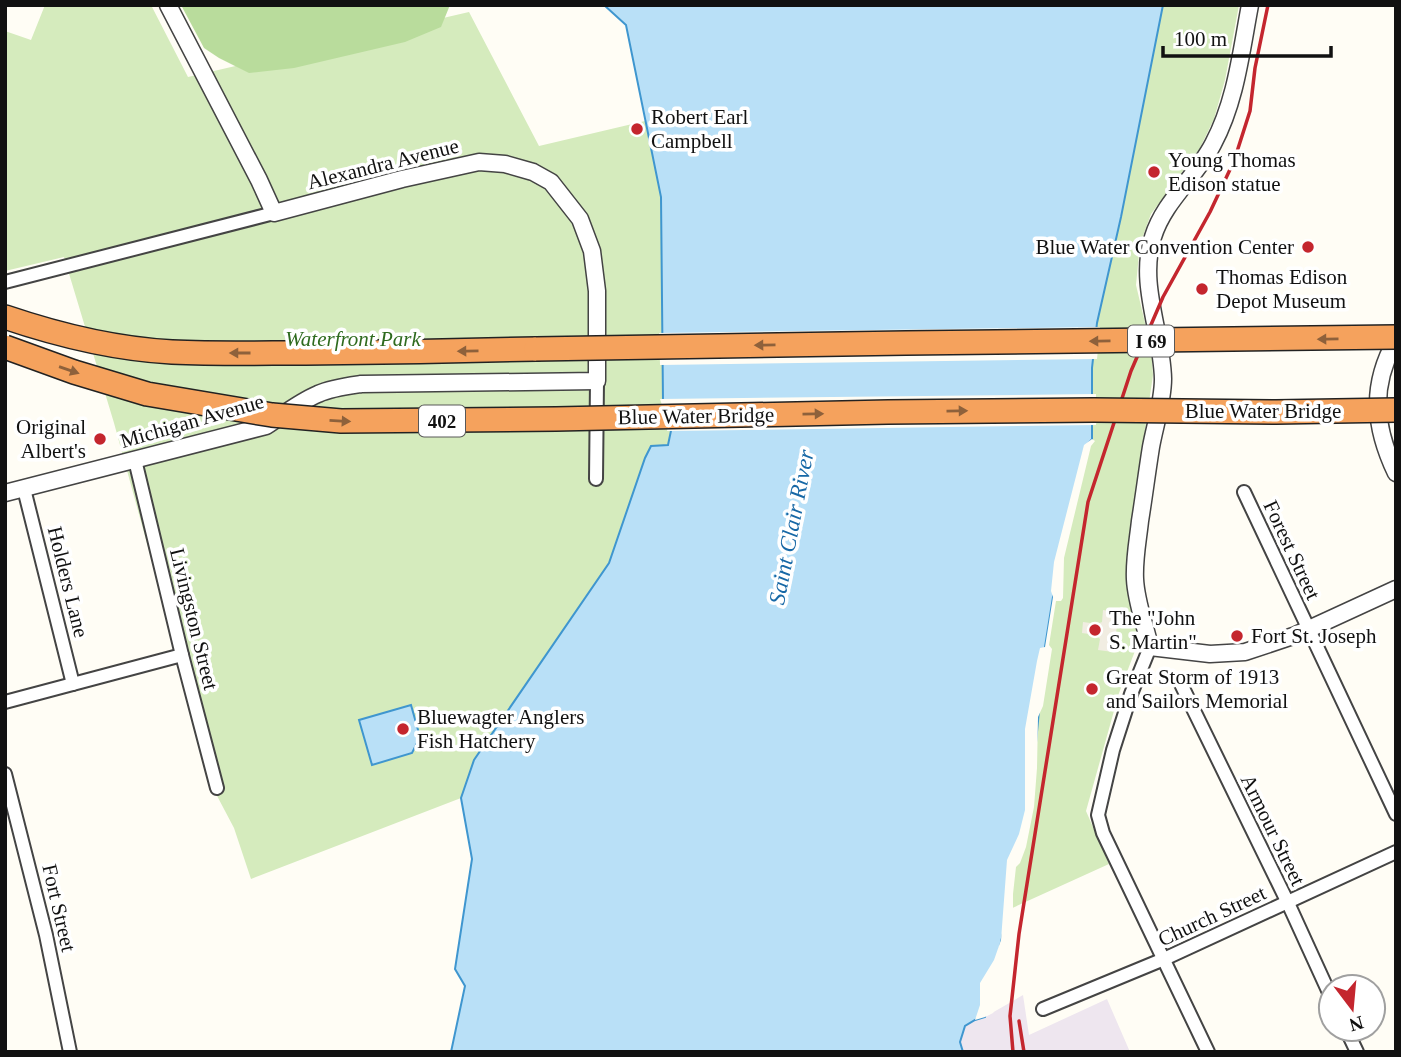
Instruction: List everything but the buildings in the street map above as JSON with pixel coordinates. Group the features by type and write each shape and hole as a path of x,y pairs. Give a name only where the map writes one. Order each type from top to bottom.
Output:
{"highway":[{"name":"I 69","path":"5,317 88,339 172,352 343,353 906,343 1396,339"},
{"name":"Blue Water Bridge","path":"5,347 147,394 272,415 371,422 888,412 1396,410"}],"street":[{"path":"168,5 260,180 274,213"},
{"path":"1208,1052 1103,833 1098,815 1113,750 1150,647 1135,580 1135,552 1163,388 1162,352 1148,287 1149,251 1153,234 1164,211 1195,172 1224,122 1235,84 1250,5"},
{"name":"Alexandra Avenue","path":"5,282 394,181 480,162 505,164 533,172 551,182 580,219 592,251 597,292 596,479"},
{"path":"1396,339 1382,369 1378,418 1385,451 1396,473"},
{"name":"Michigan Avenue","path":"5,494 266,426 320,393 361,384 597,381"},
{"name":"Livingston Street","path":"135,460 217,788"},
{"name":"Holders Lane","path":"24,489 73,684"},
{"name":"Forest Street","path":"1244,492 1396,814"},
{"path":"1150,647 1210,654 1245,652 1296,635 1396,589"},
{"path":"5,702 182,656"},
{"name":"Armour Street","path":"1180,680 1320,973"},
{"name":"Fort Street","path":"5,774 47,934 69,1052"},
{"name":"Church Street","path":"1042,1009 1164,960 1396,852"}],"shaded area":[{"path":"1103,610 1119,613 1113,652 1098,650 1100,639 1096,635 1082,633 1083,622 1102,622"},
{"path":"1023,995 1029,1035 1107,999 1130,1052 963,1052 960,1042 965,1026"}],"green space":[{"name":"Waterfront Park","path":"45,5 151,5 188,77 469,12 539,146 645,121 661,197 663,401 677,401 668,446 645,458 609,563 474,760 461,798 251,879 234,828 215,792 114,423 64,257 5,271 5,31 31,40"},
{"path":"181,5 450,5 441,27 405,42 294,68 249,73 204,48"},
{"path":"1163,5 1239,5 1225,80 1214,119 1200,148 1151,214 1140,244 1136,285 1151,348 1153,375 1126,561 1127,584 1137,625 1138,643 1119,693 1086,811 1109,864 1008,910 1061,557 1092,438 1092,368 1097,323"}],"water":[{"name":"Saint Clair River","path":"604,5 1163,5 1097,323 1092,368 1092,439 1088,444 1053,597 1045,647 1030,806 1013,866 1008,910 985,1017 965,1026 960,1042 963,1052 451,1052 465,986 455,969 472,859 461,798 474,760 609,563 651,446 668,445 677,402 663,402 661,197 626,25"},
{"path":"411,705 420,737 412,753 372,765 359,720"}],"pier":[{"path":"1100,327 1097,359 660,365 659,333"},
{"path":"1096,394 1096,425 667,431 672,405 662,405 660,399"},
{"path":"1092,439 1095,441 1091,446 1064,558 1063,598 1056,601 1049,645 1052,649 1043,706 1038,717 1034,807 1026,847 1016,867 1013,935 1009,944 1009,958 1002,969 1000,1003 993,1013 975,1020 980,1005 980,983 994,960 1001,940 1007,860 1019,834 1025,810 1025,729 1040,648 1045,647 1053,597 1051,591 1054,562 1084,445"}],"railway":[{"path":"1013,1052 1010,1016 1019,934 1088,502 1131,371 1163,297 1210,212 1234,161 1250,111 1255,68 1268,5"},
{"path":"1019,1021 1024,1052"}],"place":[{"name":"Robert Earl Campbell","path":"637,129"},
{"name":"Young Thomas Edison statue","path":"1154,172"},
{"name":"Blue Water Convention Center","path":"1308,247"},
{"name":"Thomas Edison Depot Museum","path":"1202,289"},
{"name":"Original Albert's","path":"100,439"},
{"name":"The \"John S. Martin\"","path":"1095,630"},
{"name":"Fort St. Joseph","path":"1237,636"},
{"name":"Great Storm of 1913 and Sailors Memorial","path":"1092,689"},
{"name":"Bluewagter Anglers Fish Hatchery","path":"403,729"}]}
